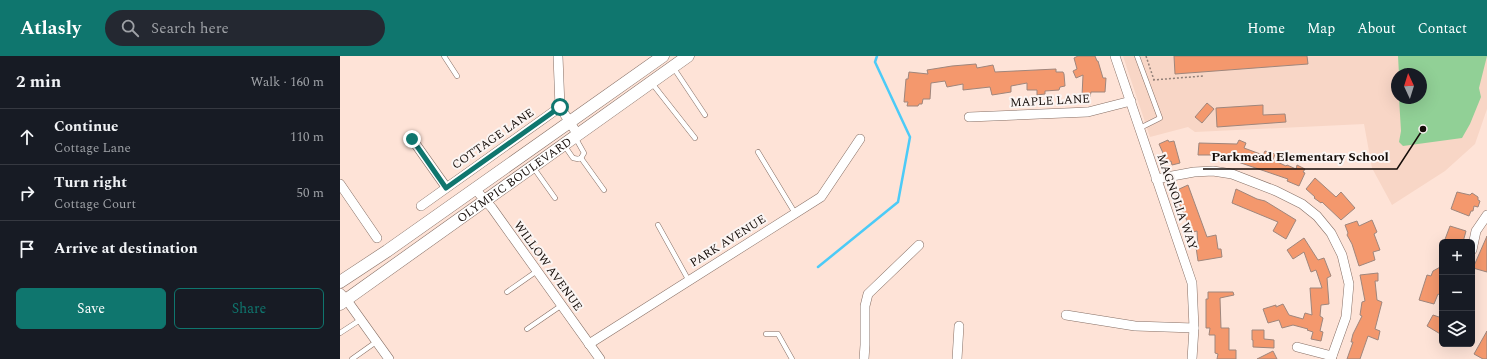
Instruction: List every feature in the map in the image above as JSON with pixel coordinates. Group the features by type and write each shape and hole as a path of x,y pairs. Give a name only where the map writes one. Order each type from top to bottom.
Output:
{"main road":[{"name":"OLYMPIC BOULEVARD","path":"342,299 533,167 688,56"},
{"name":"OLYMPIC BOULEVARD","path":"341,281 387,252 660,57"}],"street":[{"path":"558,56 560,107 576,136"},
{"name":"MAGNOLIA WAY","path":"1115,56 1192,283 1194,328 1192,359"},
{"name":"MAPLE LANE","path":"970,117 1088,112 1131,101"},
{"name":"COTTAGE LANE","path":"421,206 560,107"},
{"path":"412,139 446,188"},
{"name":"PARK AVENUE","path":"589,344 821,196 860,139"},
{"path":"1156,179 1194,172 1213,171 1232,174 1283,194 1302,204 1317,216 1331,233 1342,255 1349,284 1346,317 1331,358 1297,347"},
{"path":"340,184 377,238"},
{"name":"WILLOW AVENUE","path":"475,189 486,200 600,359"},
{"path":"1474,239 1476,231 1487,215"},
{"path":"864,359 865,306 868,294 919,245"},
{"path":"342,299 360,320 389,359"},
{"path":"1066,315 1135,326 1194,328"},
{"path":"957,359 959,326"}],"lane":[{"path":"444,56 457,76"},
{"path":"1137,56 1160,118 1140,128"},
{"path":"660,57 705,115"},
{"path":"651,82 695,138"},
{"path":"576,136 584,153 581,158"},
{"path":"564,145 573,158 581,158"},
{"path":"758,152 795,213"},
{"path":"581,158 604,190"},
{"path":"533,167 555,198"},
{"path":"658,225 689,281"},
{"path":"507,292 537,271"},
{"path":"527,329 562,305"},
{"path":"340,333 360,320"},
{"path":"766,334 778,334 792,359"},
{"path":"352,359 376,342"}],"path":[{"path":"1146,56 1154,80"},
{"path":"1146,80 1203,76"}],"shaded area":[{"path":"1123,56 1487,56 1487,109 1475,144 1445,171 1392,205 1372,168 1364,124 1195,132 1188,127 1150,137"}],"green space":[{"path":"1398,56 1487,56 1479,88 1481,97 1470,124 1462,138 1403,146 1399,142 1401,131 1399,104 1427,104 1427,68 1399,68"}],"building":[{"path":"1078,56 1095,56 1103,78 1106,78 1105,92 1091,92 1090,97 1082,96 1083,75 1076,78 1073,71 1077,69 1074,58"},
{"path":"1174,56 1307,56 1308,64 1175,74"},
{"path":"976,64 977,68 993,65 995,72 1056,69 1056,72 1063,72 1065,86 1060,87 1059,90 1045,91 1045,94 1037,95 1037,90 1027,90 1027,83 1011,86 1011,92 992,95 990,87 963,90 963,84 947,87 945,81 931,83 930,99 923,99 922,104 919,104 918,106 907,106 908,102 904,102 906,79 908,79 909,72 928,74 927,70"},
{"path":"1207,103 1214,109 1202,123 1195,117"},
{"path":"1263,105 1263,115 1285,114 1286,122 1217,127 1216,108"},
{"path":"1168,140 1169,142 1174,141 1180,163 1172,165 1171,161 1167,162 1159,144"},
{"path":"1239,140 1246,143 1244,148 1263,155 1265,151 1275,154 1273,160 1296,169 1297,165 1305,169 1303,172 1305,173 1299,186 1287,181 1288,179 1238,162 1237,160 1226,155 1198,155 1199,143 1237,144"},
{"path":"1315,178 1336,197 1341,192 1355,208 1341,220 1322,202 1321,203 1314,198 1315,197 1306,189"},
{"path":"1188,185 1207,237 1216,235 1218,249 1221,249 1222,257 1198,261 1196,247 1198,247 1197,231 1189,233 1187,221 1176,196 1178,196 1177,190"},
{"path":"1236,189 1257,199 1265,201 1296,220 1286,239 1273,231 1278,222 1232,203"},
{"path":"1457,192 1470,195 1472,193 1478,197 1478,200 1480,201 1478,207 1474,206 1473,211 1471,211 1469,216 1451,209"},
{"path":"1372,220 1377,232 1374,234 1380,250 1373,252 1375,260 1359,266 1352,244 1347,235 1348,233 1345,225 1357,221 1359,226"},
{"path":"1450,226 1466,231 1464,239 1445,239"},
{"path":"1487,236 1487,272 1475,269 1475,263"},
{"path":"1304,238 1318,260 1324,258 1331,276 1327,278 1329,304 1321,305 1320,316 1323,318 1320,331 1323,332 1321,341 1311,339 1313,332 1307,330 1308,329 1293,325 1282,328 1279,320 1268,323 1263,309 1276,305 1276,307 1283,304 1289,315 1303,319 1305,313 1312,315 1310,288 1322,288 1316,270 1311,272 1304,252 1293,259 1287,250"},
{"path":"1439,268 1439,294 1434,304 1419,300 1427,275 1431,276 1433,271"},
{"path":"1378,273 1378,281 1375,281 1377,300 1382,302 1375,329 1380,331 1378,340 1368,336 1360,359 1347,359 1353,342 1351,342 1353,334 1362,316 1360,315 1362,302 1365,301 1360,275"},
{"path":"1208,292 1233,292 1234,295 1220,298 1221,328 1229,328 1229,350 1236,350 1236,359 1217,359 1218,354 1215,353 1215,335 1209,335 1210,328 1206,328 1206,299 1208,299"},
{"path":"1433,315 1439,317 1439,333 1427,326"},
{"path":"1252,330 1264,330 1264,339 1274,340 1274,348 1253,347"},
{"path":"1487,331 1487,359 1483,359 1474,354"},
{"path":"1273,351 1277,359 1257,359"}],"waterway":[{"path":"818,267 898,202 910,137 875,62 877,56"}],"place":[{"name":"Parkmead Elementary School","path":"1423,129"}],"route":[{"path":"412,139 446,188 560,107"}]}
